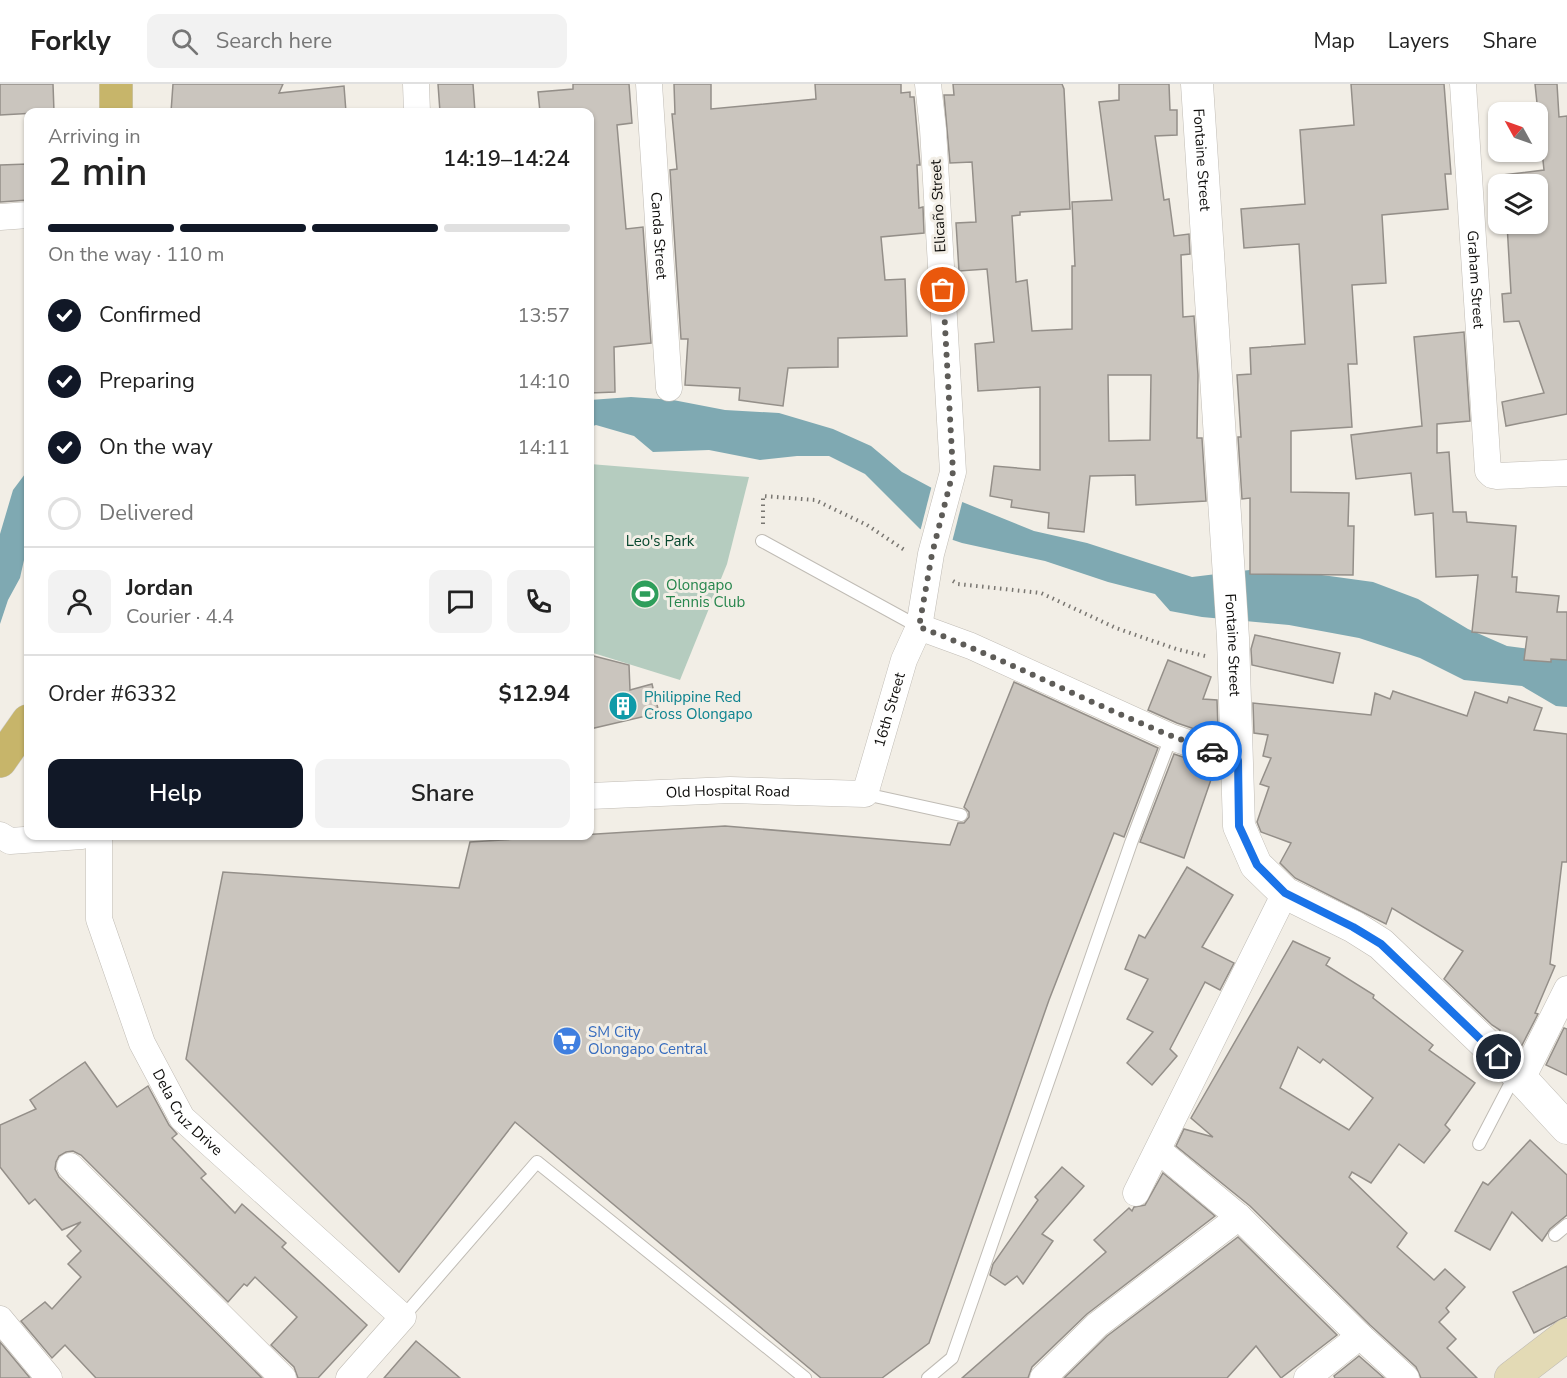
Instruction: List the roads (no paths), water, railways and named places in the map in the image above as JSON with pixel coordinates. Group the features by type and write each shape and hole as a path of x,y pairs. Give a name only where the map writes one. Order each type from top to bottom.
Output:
{"main road":[{"path":"116,84 116,108"},
{"path":"0,761 24,727"},
{"path":"1511,1378 1567,1335"}],"street":[{"path":"416,84 417,108"},
{"name":"Canda Street","path":"649,84 669,388"},
{"name":"Elicaño Street","path":"928,84 933,129 953,472 931,561"},
{"name":"Fontaine Street","path":"1197,84 1233,650 1239,826 1257,865 1285,893 1353,927 1381,944 1519,1076 1567,1128"},
{"name":"Graham Street","path":"1463,84 1488,471 1492,475 1567,473"},
{"path":"0,217 24,215"},
{"name":"16th Street","path":"865,794 904,660 919,627 931,561"},
{"path":"919,627 971,646 1171,737 1238,760"},
{"name":"Old Hospital Road","path":"594,796 730,790 865,794"},
{"path":"0,835 10,841 24,840"},
{"name":"Dela Cruz Drive","path":"99,840 99,919 142,1043 182,1118 404,1317"},
{"path":"1136,1193 1285,893"},
{"path":"1519,1076 1567,989"},
{"path":"1158,1150 1239,1217 1406,1378"},
{"path":"70,1166 283,1378"},
{"path":"1043,1378 1097,1325 1239,1217"},
{"path":"348,1378 404,1317"},
{"path":"0,1319 49,1378"},
{"path":"1306,1378 1360,1336"}],"lane":[{"path":"762,541 919,627"},
{"path":"928,1378 952,1358 1131,843 1171,737"},
{"path":"865,794 961,815"},
{"path":"1479,1144 1519,1076"},
{"path":"404,1317 537,1162 805,1378"},
{"path":"1555,1235 1567,1225"}],"water":[{"path":"631,397 673,400 725,410 779,413 833,429 871,446 902,472 945,495 1034,531 1087,543 1192,577 1283,566 1322,575 1373,582 1418,599 1468,629 1507,646 1567,654 1567,707 1556,706 1522,686 1464,680 1420,658 1359,638 1289,625 1202,617 1170,611 1155,594 1108,582 1045,561 962,543 920,529 865,474 829,456 797,456 760,460 709,450 653,452 634,436 594,426 594,400"},
{"path":"24,475 24,560 20,578 8,600 0,624 0,534 13,490"}],"place":[{"name":"Olongapo Tennis Club","path":"645,594"},
{"name":"Philippine Red Cross Olongapo","path":"623,706"},
{"name":"SM City Olongapo Central","path":"567,1041"}],"park label":[{"name":"Leo's Park","path":"660,541"}]}
